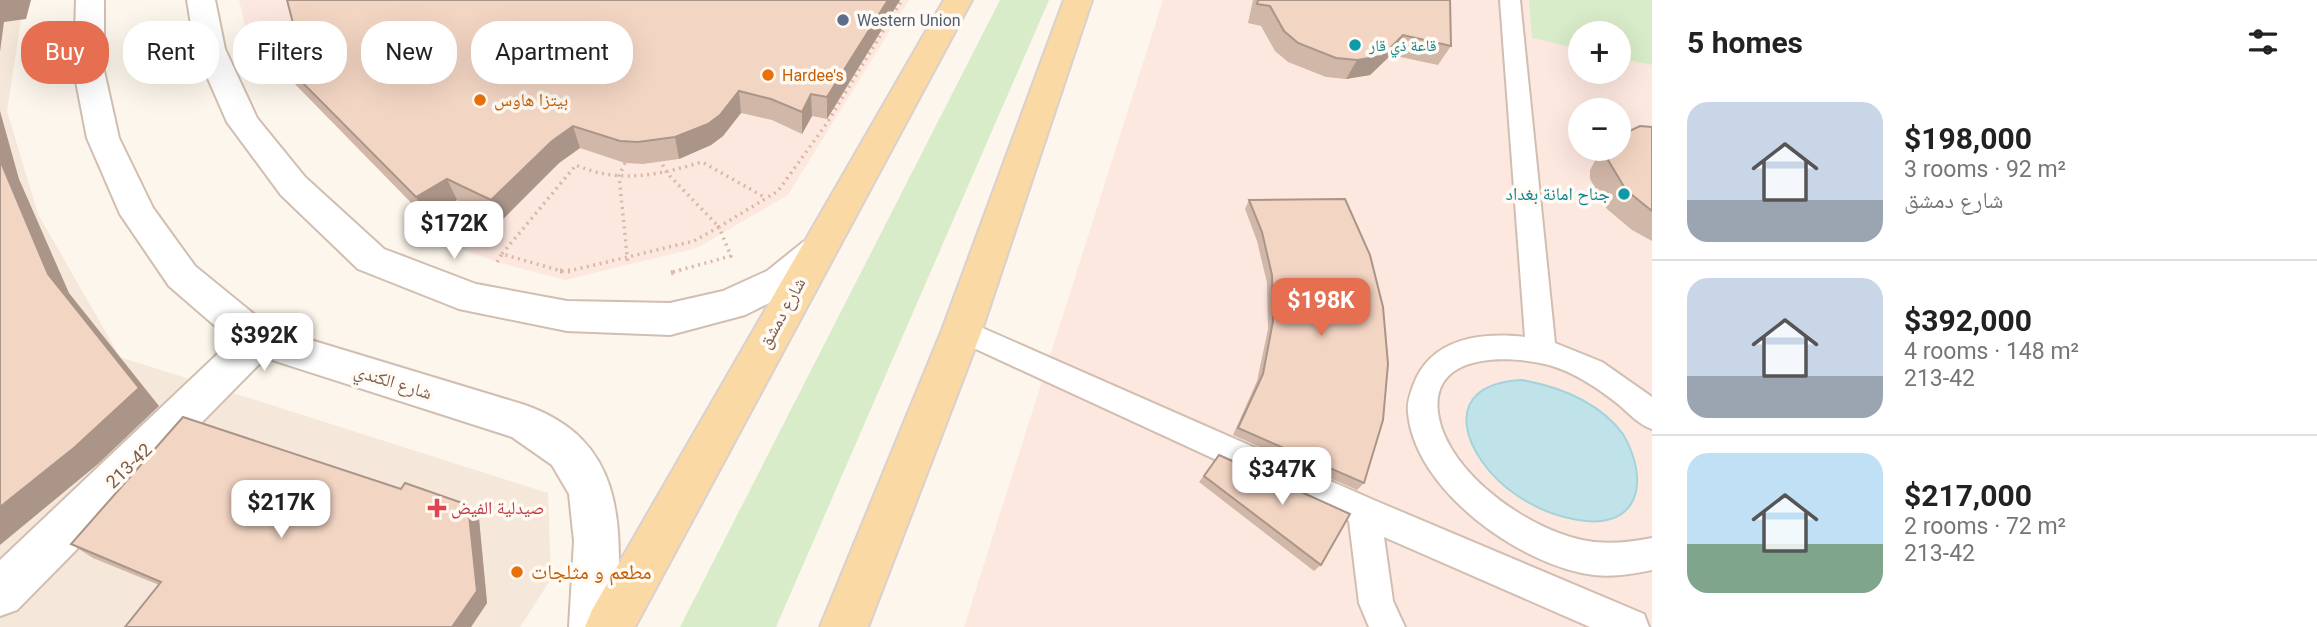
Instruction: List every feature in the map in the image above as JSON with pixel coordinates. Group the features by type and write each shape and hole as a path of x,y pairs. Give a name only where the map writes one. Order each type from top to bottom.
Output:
{"main road":[{"name":"شارع دمشق","path":"608,627 958,0"},
{"path":"844,627 962,330 1076,3"}],"street":[{"name":"شارع الكندي","path":"90,0 89,71 103,138 138,214 182,276 258,340 525,423 567,452 591,490 597,541 593,627"},
{"path":"201,0 211,49 243,122 293,186 370,259 472,298 567,316 670,319 731,304 779,281 816,252"},
{"name":"213-42","path":"0,593 258,340"}],"lane":[{"path":"1510,0 1541,352"},
{"path":"962,330 1364,512 1631,627"},
{"path":"1651,414 1612,382 1569,360 1526,348 1485,346 1453,356 1432,375 1423,404 1430,439 1452,476 1488,512 1535,540 1586,558 1632,560 1652,554"},
{"path":"1364,512 1376,603 1387,627"}],"path":[{"path":"502,254 565,272 694,241 779,191 827,123 902,0"},
{"path":"661,162 667,173 719,227 731,256 655,277 670,319"},
{"path":"497,262 576,165 586,171 619,176 667,173 702,162 767,198"},
{"path":"625,163 619,176 628,265"}],"shaded area":[{"path":"0,0 24,0 7,111 38,214 120,357 548,493 551,579 520,627 0,627"},
{"path":"239,0 909,0 788,195 697,248 565,280 497,262 434,239 433,215 427,219 295,84 347,84 347,21 244,21"},
{"path":"1163,0 1652,0 1652,627 964,627"}],"green space":[{"path":"1000,0 1049,0 776,627 680,627"},
{"path":"1529,0 1652,0 1652,65 1631,61 1631,21 1568,21 1568,46 1532,38"}],"water":[{"path":"1522,380 1578,398 1602,413 1623,434 1632,453 1637,487 1633,500 1625,511 1612,519 1595,521 1573,519 1550,512 1515,494 1482,462 1472,444 1467,425 1468,409 1477,395 1495,385"}],"building":[{"path":"287,0 888,0 827,97 811,94 802,112 771,99 739,91 720,115 708,124 675,137 638,142 620,141 573,126 552,141 491,200 447,179 416,197 304,84 347,84 347,21 292,21"},
{"name":"قاعة ذي قار","path":"1258,0 1450,0 1451,46 1403,35 1382,56 1357,60 1336,58 1298,43 1284,31 1270,6 1257,4"},
{"path":"1640,126 1652,127 1652,211 1626,190 1609,161 1631,161 1631,130"},
{"path":"0,160 48,274 139,388 75,447 0,507"},
{"path":"1345,199 1370,255 1383,307 1388,364 1383,420 1364,483 1238,428 1263,374 1273,321 1272,275 1262,232 1249,200"},
{"path":"183,417 401,489 405,483 468,505 477,591 452,627 125,627 161,582 71,544"},
{"path":"1219,455 1350,514 1321,565 1204,476"}],"place":[{"name":"Western Union","path":"843,20"},
{"name":"قاعة ذي قار","path":"1355,45"},
{"name":"Hardee's","path":"768,75"},
{"name":"بيتزا هاوس","path":"480,100"},
{"name":"جناح امانة بغداد","path":"1624,194"},
{"name":"صيدلية الفيض","path":"437,508"},
{"name":"مطعم و مثلجات","path":"517,572"}]}
